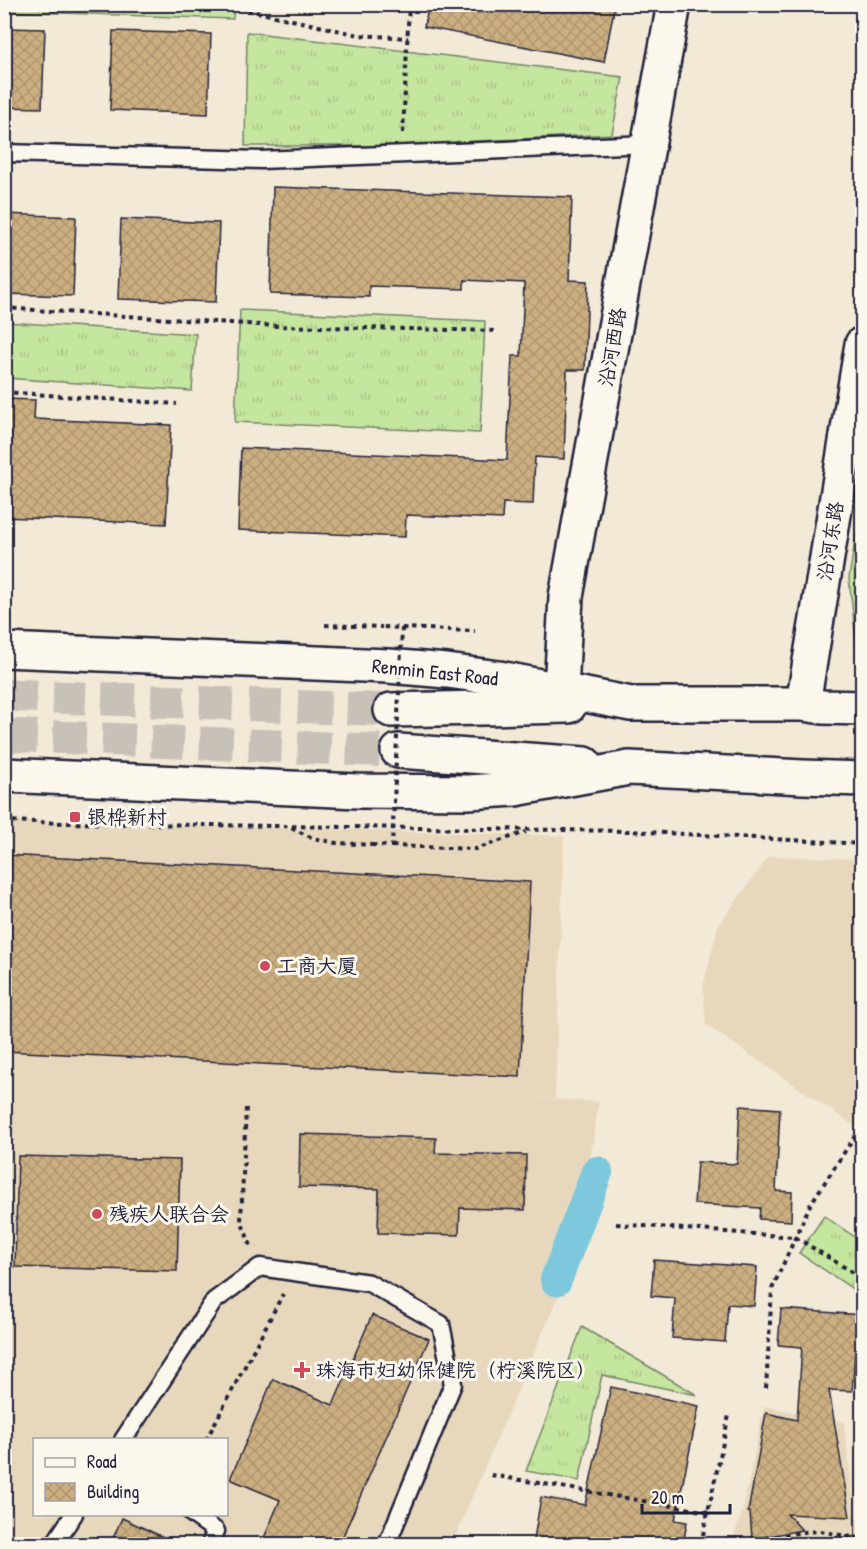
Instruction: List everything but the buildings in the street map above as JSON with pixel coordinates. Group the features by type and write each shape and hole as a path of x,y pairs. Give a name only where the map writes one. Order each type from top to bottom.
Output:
{"main road":[{"name":"沿河西路","path":"561,690 566,597 674,4"},
{"name":"沿河东路","path":"813,705 862,344"},
{"name":"Renmin East Road","path":"4,650 447,670 631,704 813,705 862,708"},
{"path":"813,705 862,699"},
{"path":"391,710 631,704"},
{"path":"398,751 629,768 862,779"},
{"path":"4,775 358,791 468,792 516,789 629,768"},
{"path":"803,777 862,788"}],"lane":[{"path":"4,153 261,160 649,144"},
{"path":"124,1438 214,1301 261,1267 369,1283 441,1324 453,1384 387,1545"},
{"path":"54,1545 73,1516"},
{"path":"194,1516 216,1530 210,1545"}],"path":[{"path":"72,4 80,7 102,8 113,4"},
{"path":"221,4 359,35 408,38"},
{"path":"402,154 409,4"},
{"path":"4,308 276,326 498,331"},
{"path":"4,392 177,404"},
{"path":"325,625 475,631"},
{"path":"392,846 402,628"},
{"path":"4,821 629,831 862,844"},
{"path":"288,826 313,838 336,843 476,849 531,830"},
{"path":"246,1108 241,1221 261,1267"},
{"path":"766,1388 772,1289 810,1205 855,1136"},
{"path":"616,1224 795,1237 862,1278"},
{"path":"208,1438 294,1272"},
{"path":"701,1545 729,1416"},
{"path":"491,1475 708,1512"},
{"path":"731,1545 820,1531 862,1539"}],"shaded area":[{"path":"5,820 564,836 555,1099 530,1098 599,1102 575,1257 452,1544 5,1544"},
{"path":"769,856 862,859 862,1131 706,1025 703,987 718,926"},
{"path":"764,1406 844,1422 855,1517 862,1525 862,1544 731,1544 743,1510"}],"green space":[{"path":"5,4 234,5 233,19 5,11"},
{"path":"247,32 623,77 612,134 387,146 245,146"},
{"path":"240,310 485,321 480,433 235,422"},
{"path":"5,322 196,334 192,391 5,378"},
{"path":"862,498 862,659 858,659 849,578"},
{"path":"824,1216 862,1242 862,1295 799,1253"},
{"path":"582,1327 697,1395 602,1375 579,1481 526,1471"}],"waterway":[{"path":"556,1280 597,1172"}],"tunnel":[{"path":"4,695 391,710"},
{"path":"4,735 398,751"}],"place":[{"name":"银桦新村","path":"75,817"},
{"name":"工商大厦","path":"265,966"},
{"name":"残疾人联合会","path":"97,1214"},
{"name":"珠海市妇幼保健院（柠溪院区）","path":"302,1370"}]}
